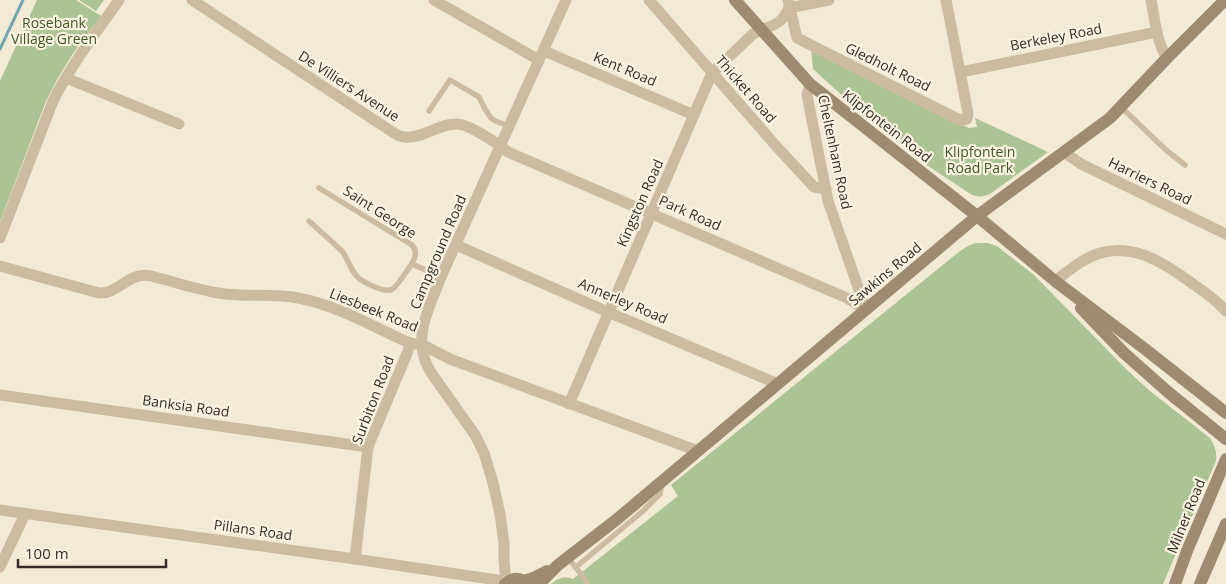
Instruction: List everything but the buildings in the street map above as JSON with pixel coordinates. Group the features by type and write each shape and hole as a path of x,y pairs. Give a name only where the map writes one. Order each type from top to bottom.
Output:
{"main road":[{"name":"Klipfontein Road","path":"735,0 810,84 977,216 1055,281 1226,413"},
{"name":"Sawkins Road","path":"539,584 567,563 977,216 1110,118 1225,0"},
{"name":"Klipfontein Road","path":"1055,281 1124,352 1168,392 1226,439"},
{"name":"Milner Road","path":"1175,584 1226,459"},
{"path":"1200,584 1226,524"},
{"name":"Sawkins Road","path":"504,584 510,580 524,581 533,578 567,563"}],"street":[{"path":"0,238 53,101 66,78 119,0"},
{"name":"De Villiers Avenue","path":"192,0 394,133 404,137 414,136 448,125 459,124 492,139 501,146"},
{"name":"Kent Road","path":"434,0 542,56 694,115"},
{"name":"Campground Road","path":"504,584 504,543 500,514 484,453 475,435 425,363 416,343 423,329 441,277 566,0"},
{"name":"Thicket Road","path":"650,0 712,73 814,187 826,189"},
{"path":"789,4 828,0"},
{"path":"946,0 961,72"},
{"path":"1151,0 1157,32 1163,52 1167,58"},
{"name":"Kingston Road","path":"569,404 712,73 753,34 782,20 789,4"},
{"name":"Gledholt Road","path":"789,4 796,38 962,120 966,119 968,114 961,72"},
{"name":"Berkeley Road","path":"961,72 1157,32"},
{"path":"66,78 179,124"},
{"name":"Cheltenham Road","path":"810,84 807,95 828,201 866,310"},
{"name":"Park Road","path":"501,146 508,152 850,299 866,310"},
{"name":"Harriers Road","path":"1064,152 1081,164 1226,234"},
{"name":"Annerley Road","path":"456,245 778,384"},
{"path":"1055,281 1090,256 1117,250 1130,251 1144,255 1171,268 1208,294 1226,311"},
{"name":"Liesbeek Road","path":"0,266 105,294 141,275 219,293 297,298 334,308 405,342 416,343 450,359 698,451"},
{"name":"Surbiton Road","path":"355,559 368,446 408,351 416,343"},
{"name":"Banksia Road","path":"0,396 368,446"},
{"name":"Pillans Road","path":"0,510 355,559 497,580 504,584"},
{"path":"0,567 25,514"},
{"name":"Campground Road","path":"504,543 511,566 524,581"}],"lane":[{"path":"429,111 450,80 479,97 491,118 509,126"},
{"path":"1121,107 1166,150 1185,165"},
{"name":"Saint George","path":"319,188 412,245 416,254 412,264"},
{"path":"309,221 342,251 360,280 382,290 392,290 396,287 412,264 441,277"},
{"path":"567,563 587,584"}],"green space":[{"name":"Rosebank Village Green","path":"37,0 76,0 101,16 72,55 46,101 0,222 0,81"},
{"path":"79,0 104,0 96,11"},
{"name":"Klipfontein Road Park","path":"811,48 969,128 977,127 975,118 1048,152 990,194 985,196 972,195 922,162 909,146 889,130 869,120 813,69"},
{"path":"976,243 987,243 997,246 1034,275 1128,371 1212,441 1216,452 1216,461 1163,584 551,584 561,578 573,579 678,496 671,485 960,251"}],"waterway":[{"path":"0,49 23,0"}]}
